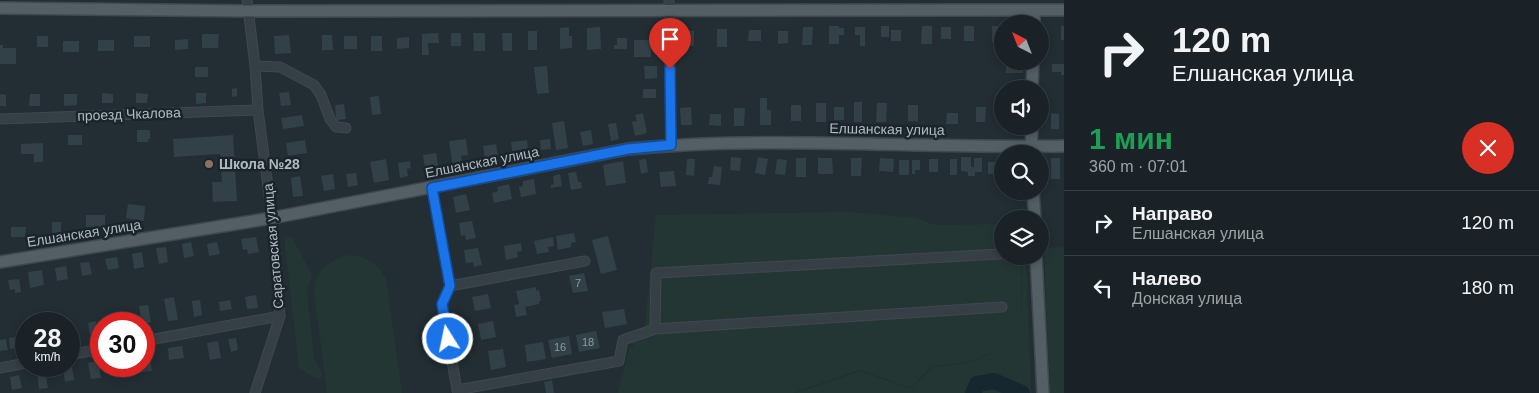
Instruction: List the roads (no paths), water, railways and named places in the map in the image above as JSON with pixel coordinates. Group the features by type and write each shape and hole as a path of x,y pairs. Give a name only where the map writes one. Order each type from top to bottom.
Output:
{"main road":[{"path":"0,8 247,5 1034,5 1064,10"},
{"name":"Елшанская улица","path":"0,262 272,218 628,149 739,142 994,149"},
{"name":"Елшанская улица","path":"1049,148 1064,146"},
{"path":"1036,265 1043,393"}],"street":[{"name":"Саратовская улица","path":"247,5 272,218 280,316 255,393"},
{"path":"669,6 671,145"},
{"path":"255,66 280,67 314,86 321,94 330,119 336,127 346,128"},
{"name":"проезд Чкалова","path":"0,119 258,110"},
{"path":"432,188 450,286 442,304 457,392 619,361 623,340 656,329 1002,307"},
{"path":"656,329 656,272 994,254"},
{"path":"450,286 585,261"},
{"path":"155,339 280,316"},
{"path":"0,368 15,365"}],"waterway":[{"path":"973,393 977,384 994,381 1022,393"}],"place":[{"name":"Школа №28","path":"209,164"}]}
